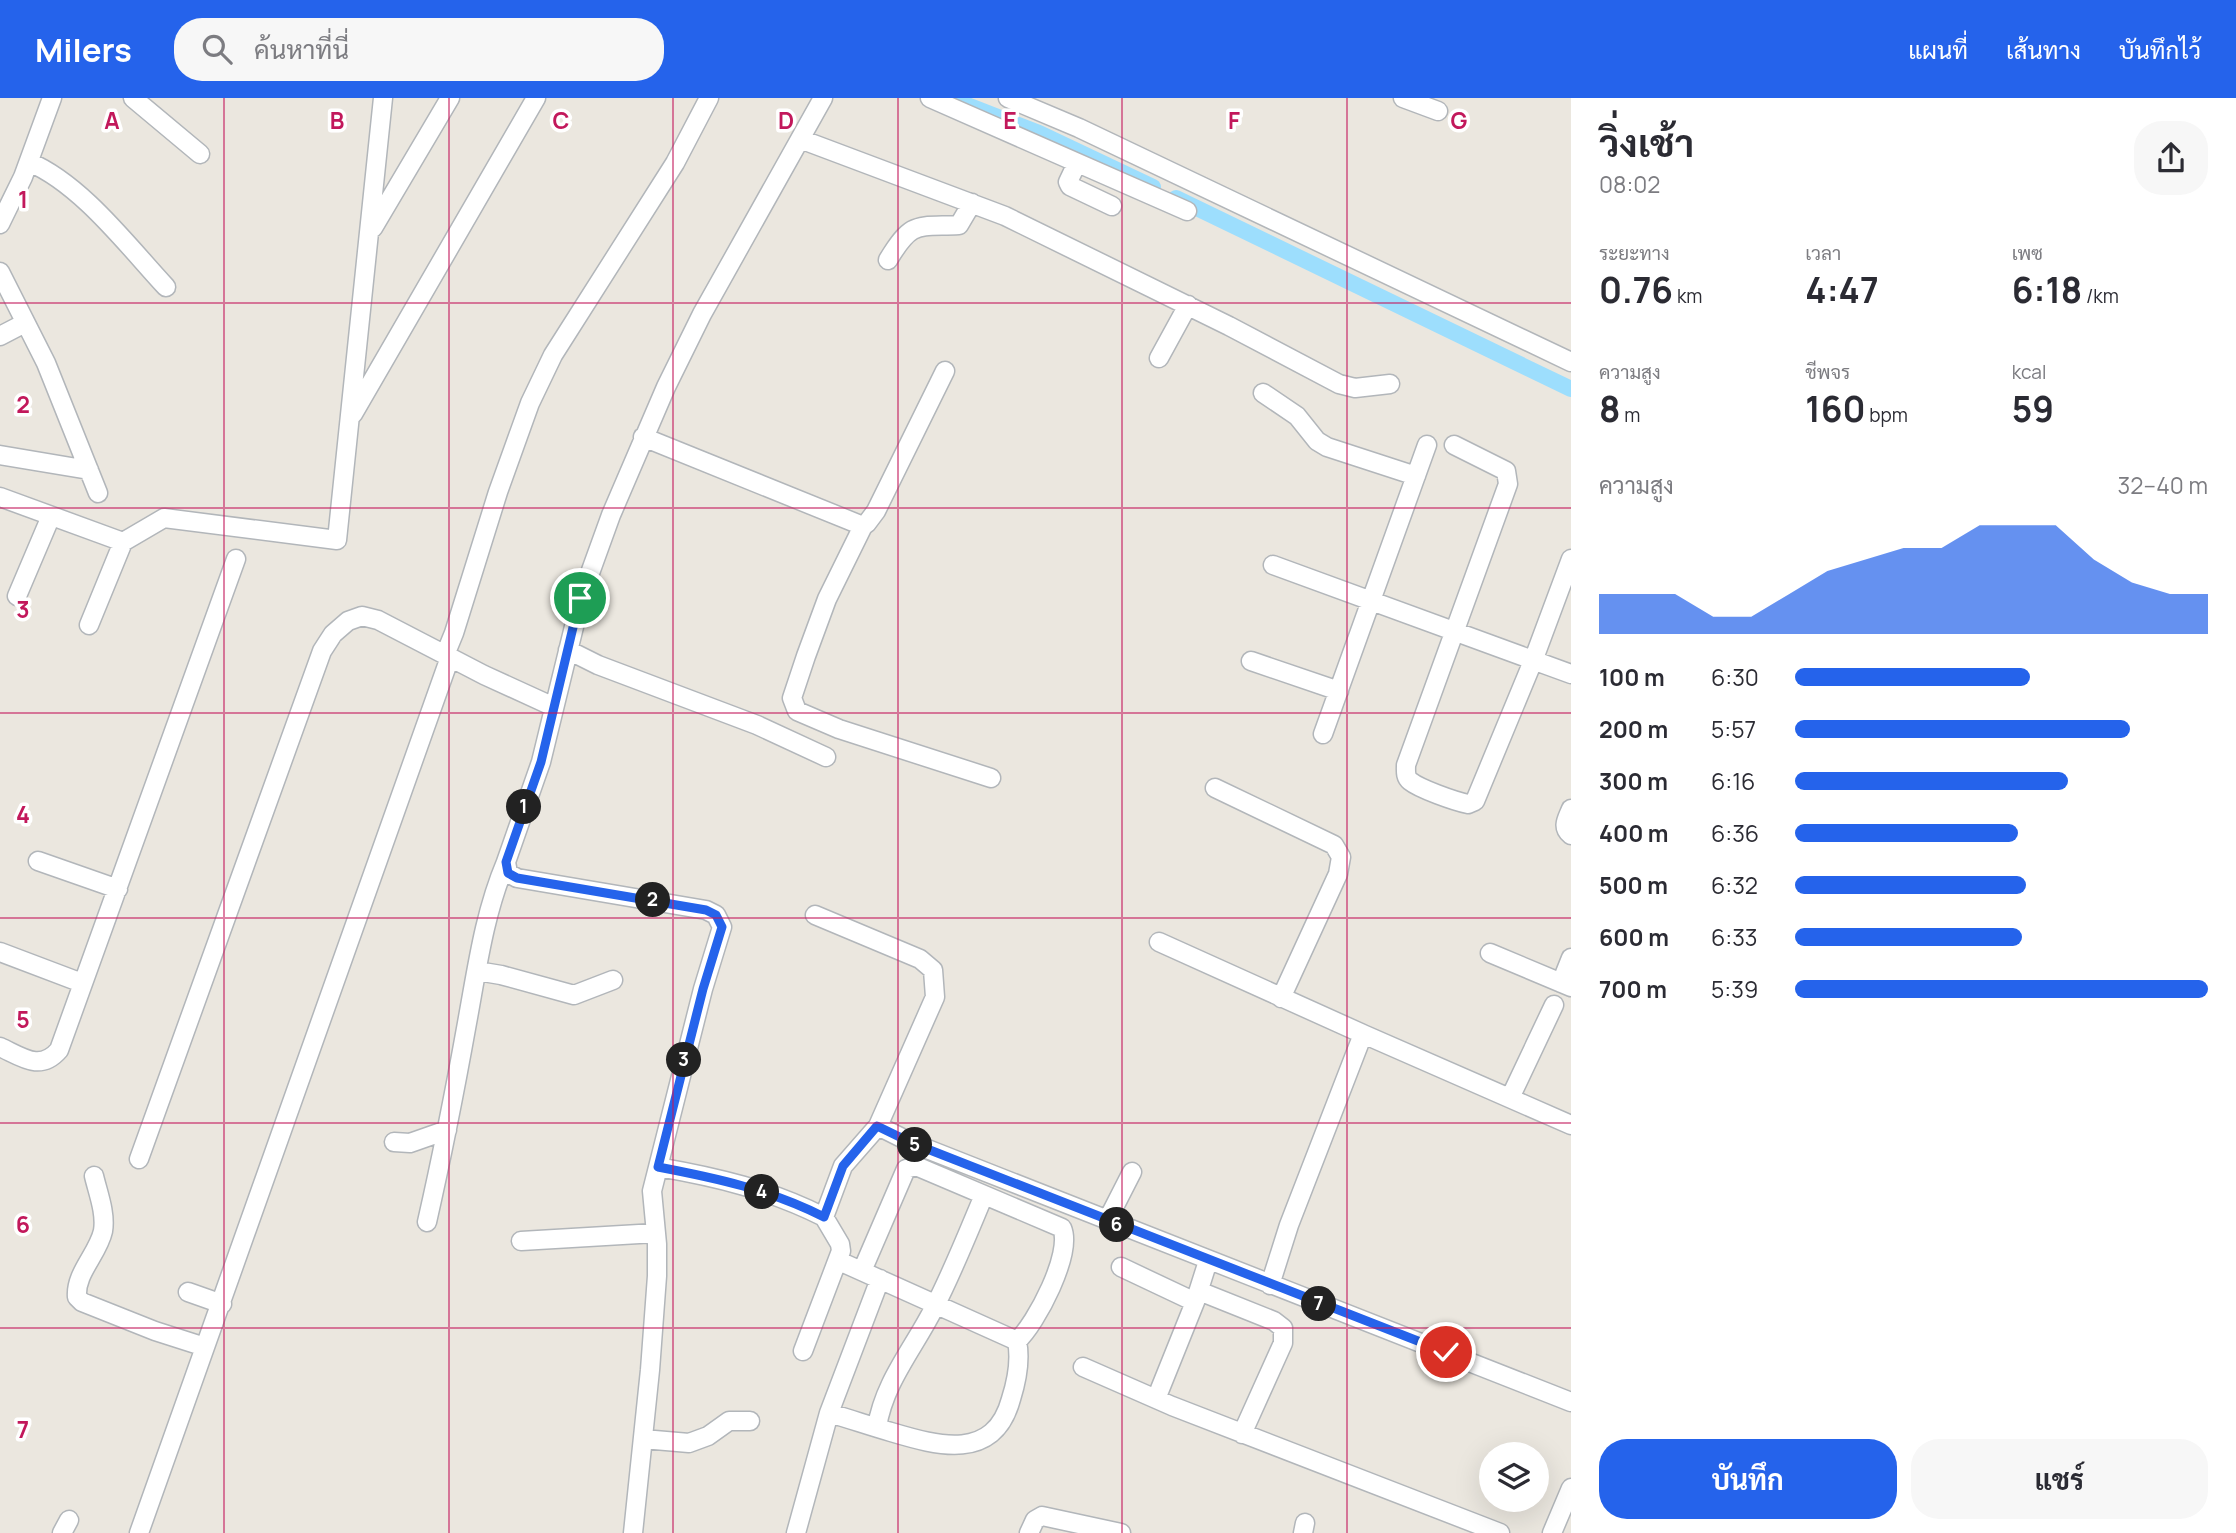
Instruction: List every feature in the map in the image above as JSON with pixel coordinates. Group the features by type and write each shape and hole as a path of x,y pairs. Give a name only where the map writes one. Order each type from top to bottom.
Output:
{"street":[{"path":"0,224 37,165 52,98"},
{"path":"133,98 200,154"},
{"path":"89,625 123,542 164,519 337,540 383,98"},
{"path":"369,233 450,98"},
{"path":"349,420 536,98"},
{"path":"139,1533 222,1304 447,656 498,492 530,403 553,355 675,163 709,98"},
{"path":"427,1222 447,1130 481,942 496,886 541,762 580,598 643,437 702,314 823,98"},
{"path":"930,98 1186,211"},
{"path":"1008,98 1079,128 1571,362"},
{"path":"1403,98 1438,111"},
{"path":"800,139 972,203 1073,248 1339,384 1355,388 1390,384"},
{"path":"1077,163 1068,181 1070,186 1112,206"},
{"path":"37,165 87,203 166,286"},
{"path":"888,260 900,240 914,228 959,225 972,203"},
{"path":"0,272 62,400 98,493"},
{"path":"1159,358 1188,305"},
{"path":"0,336 25,323"},
{"path":"945,370 876,511 863,526 827,599 792,698 797,712 839,729 991,778"},
{"path":"1263,393 1292,412 1317,440 1327,447 1416,476"},
{"path":"643,437 863,526"},
{"path":"1323,734 1427,445"},
{"path":"1454,445 1506,471 1508,484 1406,765 1406,775 1411,782 1454,800 1468,804 1475,801 1533,661 1571,559"},
{"path":"0,455 89,470"},
{"path":"0,497 123,542"},
{"path":"17,596 51,516"},
{"path":"0,1047 40,1063 51,1059 59,1050 236,559"},
{"path":"1273,565 1571,674"},
{"path":"139,1159 322,651 333,634 348,621 362,616 378,620 554,707"},
{"path":"568,650 598,665 757,725 826,757"},
{"path":"1251,661 1339,691"},
{"path":"1216,788 1334,845 1340,857 1338,874 1281,998"},
{"path":"1571,809 1565,825 1566,832 1571,835"},
{"path":"38,861 118,889"},
{"path":"506,862 508,873 517,878 706,910 716,915 722,927 703,989 652,1191 657,1276 633,1533"},
{"path":"815,915 920,960 933,970 934,997 877,1126 843,1166 824,1217"},
{"path":"1159,942 1571,1125"},
{"path":"0,952 82,984"},
{"path":"1490,953 1566,985 1571,958"},
{"path":"477,971 574,995 613,980"},
{"path":"1510,1098 1554,1005"},
{"path":"1270,1285 1289,1225 1363,1034"},
{"path":"877,1126 912,1143 1063,1201 1107,1221 1571,1402"},
{"path":"394,1142 410,1143 447,1130"},
{"path":"862,1271 909,1166 916,1166 1062,1228 1065,1235 1056,1275 1028,1332 1017,1341"},
{"path":"658,1167 723,1179 807,1208 824,1217 840,1244 841,1251 803,1351"},
{"path":"1107,1221 1132,1172"},
{"path":"94,1176 104,1217 103,1228 98,1246 80,1278 77,1297 82,1302 155,1331 205,1347"},
{"path":"877,1427 883,1400 895,1372 936,1305 985,1195"},
{"path":"521,1241 656,1233"},
{"path":"839,1261 1017,1341"},
{"path":"1156,1399 1208,1261"},
{"path":"1121,1267 1274,1321 1283,1328 1284,1337 1278,1354 1242,1434"},
{"path":"796,1533 829,1413 880,1279"},
{"path":"188,1292 222,1304"},
{"path":"829,1413 935,1445 958,1446 984,1438 1007,1416 1017,1380 1020,1355 1017,1341"},
{"path":"1083,1367 1242,1434 1500,1533"},
{"path":"643,1439 689,1443 708,1436 732,1421 750,1421"},
{"path":"1552,1533 1571,1488"},
{"path":"1029,1533 1035,1520 1042,1516 1121,1533"}],"waterway":[{"path":"962,103 1039,133 1153,187"},
{"path":"1176,198 1571,389"}],"route":[{"path":"580,598 541,762 506,862 508,873 517,878 706,910 716,915 722,927 703,989 658,1167 723,1179 807,1208 824,1217 843,1166 877,1126 912,1143 1063,1201 1107,1221 1446,1352"}]}
